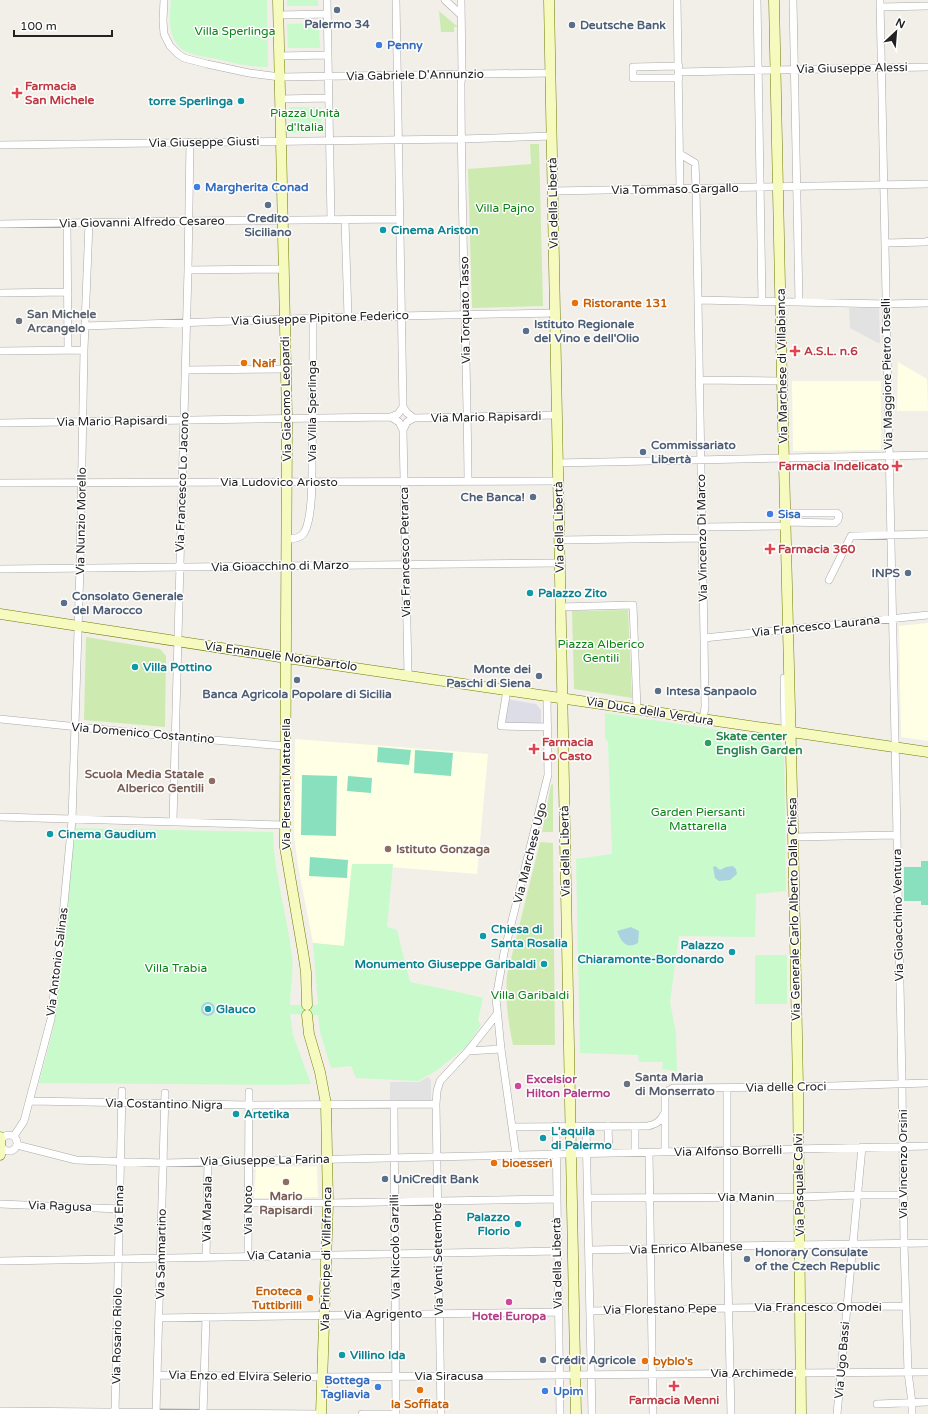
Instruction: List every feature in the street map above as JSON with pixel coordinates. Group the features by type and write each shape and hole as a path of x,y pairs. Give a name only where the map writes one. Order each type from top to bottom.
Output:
{"street":[{"name":"Via Gabriele D'Annunzio","path":"164,0 164,34 170,46 178,54 184,58 248,73 280,77 551,73"},
{"path":"278,0 281,141"},
{"path":"327,0 331,220"},
{"path":"396,0 403,407 407,413 414,418 407,422 403,430"},
{"path":"445,0 461,15"},
{"name":"Via Torquato Tasso","path":"461,0 461,139 466,315 468,481"},
{"name":"Via della Libertà","path":"549,0 576,1414"},
{"path":"678,0 680,189"},
{"name":"Via Marchese di Villabianca","path":"757,0 762,302"},
{"name":"Via Marchese di Villabianca","path":"770,0 774,70"},
{"name":"Via Marchese di Villabianca","path":"774,0 778,302 788,731"},
{"name":"Via Marchese di Villabianca","path":"793,0 799,302"},
{"path":"880,3 928,6"},
{"name":"Via Maggiore Pietro Toselli","path":"880,3 894,747"},
{"path":"279,15 327,14"},
{"path":"279,56 328,56"},
{"name":"Via Giuseppe Alessi","path":"679,72 928,66"},
{"path":"633,67 679,72 633,78 633,67"},
{"path":"280,99 328,98"},
{"name":"Via Giuseppe Giusti","path":"0,145 461,139 552,136"},
{"name":"Via Giacomo Leopardi","path":"281,141 287,419 286,658"},
{"name":"Via Francesco Lo Jacono","path":"173,821 188,270 190,142"},
{"name":"Via Vincenzo Di Marco","path":"680,154 695,163 705,707 703,718"},
{"name":"Via Tommaso Gargallo","path":"553,191 928,184"},
{"name":"Via Giovanni Alfredo Cesareo","path":"0,224 189,220 400,219"},
{"path":"345,220 348,317"},
{"path":"67,223 68,350"},
{"name":"Via Nunzio Morello","path":"72,820 80,567 84,350 89,223"},
{"path":"885,243 928,241"},
{"path":"188,270 278,269 284,271"},
{"path":"0,293 68,292"},
{"path":"698,300 886,304 928,303"},
{"name":"Via Giuseppe Pipitone Federico","path":"85,326 348,317 555,313"},
{"name":"Via Villa Sperlinga","path":"287,539 294,539 301,536 305,531 309,514 312,483 313,318"},
{"path":"0,351 84,350"},
{"path":"185,370 286,368"},
{"path":"699,380 780,381"},
{"path":"391,417 398,414 403,407"},
{"name":"Via Mario Rapisardi","path":"414,418 557,415"},
{"path":"391,417 399,422 403,430"},
{"name":"Via Mario Rapisardi","path":"0,422 391,417"},
{"name":"Via Francesco Petrarca","path":"403,430 408,675"},
{"path":"558,463 928,455"},
{"name":"Via Ludovico Ariosto","path":"0,483 558,481"},
{"path":"702,527 784,522 835,522 838,520 839,515 837,513 784,522"},
{"path":"830,580 851,536 928,534"},
{"path":"559,540 702,538"},
{"name":"Via Gioacchino di Marzo","path":"0,569 560,563"},
{"path":"560,607 633,605 637,708"},
{"name":"Via Emanuele Notarbartolo","path":"0,614 286,658 562,698"},
{"name":"Via Francesco Laurana","path":"704,638 928,615"},
{"name":"Via Piersanti Mattarella","path":"286,658 284,847 303,952 309,1034 320,1072 326,1104"},
{"path":"507,690 501,726 548,727"},
{"name":"Via Marchese Ugo","path":"516,1154 501,1049 496,998 503,959 548,775 547,696"},
{"name":"Via Duca della Verdura","path":"562,698 928,752"},
{"name":"Via Domenico Costantino","path":"0,719 286,746"},
{"name":"Via Generale Carlo Alberto Dalla Chiesa","path":"788,731 793,837 798,1087"},
{"name":"Via Gioacchino Ventura","path":"894,747 902,1084"},
{"path":"0,817 284,825"},
{"name":"Via Antonio Salinas","path":"14,1136 24,1121 51,1020 72,820"},
{"path":"793,837 896,835"},
{"name":"Via Venti Settembre","path":"441,1414 436,1091 440,1081 468,1051 497,1014"},
{"path":"468,1051 501,1049"},
{"name":"Via delle Croci","path":"665,1152 665,1097 668,1091 673,1088 798,1087 928,1082"},
{"name":"Via Vincenzo Orsini","path":"902,1084 904,1244 908,1372 912,1414"},
{"name":"Via Pasquale Calvi","path":"798,1087 801,1414"},
{"path":"726,1088 731,1414"},
{"name":"Via Enna","path":"118,1259 122,1091"},
{"name":"Via Noto","path":"248,1256 249,1092"},
{"name":"Via Sammartino","path":"156,1413 166,1093"},
{"name":"Via Costantino Nigra","path":"30,1101 249,1105 436,1104"},
{"name":"Via Principe di Villafranca","path":"320,1414 323,1377 328,1204 326,1104"},
{"name":"Via Niccolò Garzilli","path":"394,1104 396,1414"},
{"path":"512,1127 653,1125 662,1120 664,1114"},
{"name":"Via della Libertà","path":"556,1126 560,1414"},
{"path":"586,1126 592,1414"},
{"path":"608,1126 608,1152"},
{"path":"635,1126 635,1152"},
{"path":"6,1135 14,1136 17,1140 17,1145 14,1150 8,1151 3,1149 0,1144 1,1139 6,1135"},
{"path":"0,1137 0,1155"},
{"name":"Via Giuseppe La Farina","path":"17,1145 76,1160 163,1163 587,1153"},
{"name":"Via Alfonso Borrelli","path":"587,1153 928,1146"},
{"name":"Via Ugo Bassi","path":"837,1414 862,1147"},
{"path":"649,1152 653,1414"},
{"name":"Via Marsala","path":"206,1257 208,1162"},
{"name":"Via Manin","path":"588,1198 858,1194 903,1195"},
{"path":"248,1203 328,1204 556,1199"},
{"name":"Via Ragusa","path":"0,1204 120,1209"},
{"name":"Via Enrico Albanese","path":"589,1250 928,1243"},
{"name":"Via Catania","path":"0,1261 557,1251"},
{"name":"Via Rosario Riolo","path":"115,1413 118,1259"},
{"name":"Via Francesco Omodei","path":"730,1308 906,1306"},
{"name":"Via Florestano Pepe","path":"590,1311 730,1308"},
{"name":"Via Agrigento","path":"159,1318 558,1312"},
{"path":"203,1413 206,1318"},
{"name":"Via Archimede","path":"576,1374 928,1372"},
{"name":"Via Siracusa","path":"323,1377 576,1374"},
{"name":"Via Enzo ed Elvira Selerio","path":"158,1375 323,1377"},
{"path":"877,1404 928,1402"},
{"path":"0,1411 34,1413 320,1414"},
{"path":"362,1414 396,1414"}],"shaded area":[{"path":"849,308 879,308 880,343 850,328"},
{"path":"898,362 927,379 928,411 897,411"},
{"path":"792,381 881,381 881,450 793,451"},
{"path":"928,623 928,741 901,737 899,626"},
{"path":"507,699 536,704 541,710 541,725 501,726"},
{"name":"Istituto Gonzaga","path":"295,739 488,754 477,874 352,864 344,946 313,943 298,866 294,835"},
{"path":"428,1077 431,1080 431,1101 390,1101 390,1082 419,1082"},
{"name":"Mario Rapisardi","path":"317,1166 318,1197 254,1198 256,1167"}],"green space":[{"name":"Villa Sperlinga","path":"171,0 267,0 268,67 242,64 198,55 180,48 176,43 171,29"},
{"path":"287,0 318,0 318,6 287,6"},
{"path":"439,11 458,27 454,27 454,32 441,32"},
{"path":"319,23 320,48 288,48 287,24"},
{"name":"Piazza Unità d'Italia","path":"289,107 321,107 321,132 290,133"},
{"name":"Villa Pajno","path":"530,144 539,144 543,306 472,308 468,169 531,164"},
{"name":"Piazza Alberico Gentili","path":"628,610 632,698 574,689 572,611"},
{"path":"86,637 160,649 166,656 165,727 84,720"},
{"name":"Garden Piersanti Mattarella","path":"605,713 774,738 781,742 784,751 786,891 756,894 755,937 679,936 670,1002 676,1033 677,1071 662,1069 663,1062 639,1062 638,1055 580,1053 576,859 612,854 608,742 605,738"},
{"path":"378,747 411,750 409,765 377,762"},
{"path":"415,750 453,753 451,776 414,773"},
{"path":"302,775 337,776 336,836 301,835"},
{"path":"348,776 372,778 371,793 347,791"},
{"path":"553,784 553,832 542,832 551,785"},
{"name":"Villa Trabia","path":"74,828 273,832 278,879 292,956 293,968 290,1005 318,1005 313,943 344,946 352,864 393,864 387,927 397,930 410,982 483,998 478,1020 481,1025 467,1046 436,1071 418,1081 356,1078 351,1066 331,1068 320,1032 318,1015 290,1014 293,1035 311,1084 39,1083 53,1030"},
{"name":"Villa Garibaldi","path":"540,842 553,843 555,1045 513,1045 507,1010 507,975"},
{"path":"310,857 348,860 347,878 309,876"},
{"path":"921,861 928,861 928,905 921,905 921,901 904,901 904,867 921,867"},
{"path":"755,955 787,955 787,1004 755,1004"}],"water":[{"path":"715,866 720,870 733,866 736,869 737,874 730,880 719,881 715,878 713,867"},
{"path":"631,927 639,931 638,943 634,945 627,945 622,941 617,931"},
{"path":"208,1002 213,1004 215,1009 213,1014 208,1016 203,1014 201,1009 203,1004"}],"place":[{"name":"Palermo 34","path":"337,10"},
{"name":"Deutsche Bank","path":"572,25"},
{"name":"Penny","path":"379,45"},
{"name":"Farmacia San Michele","path":"17,93"},
{"name":"torre Sperlinga","path":"241,101"},
{"name":"Margherita Conad","path":"197,187"},
{"name":"Credito Siciliano","path":"268,205"},
{"name":"Cinema Ariston","path":"383,230"},
{"name":"Ristorante 131","path":"575,303"},
{"name":"San Michele Arcangelo","path":"19,321"},
{"name":"Istituto Regionale del Vino e dell'Olio","path":"526,331"},
{"name":"A.S.L. n.6","path":"795,351"},
{"name":"Naif","path":"244,363"},
{"name":"Commissariato Libertà","path":"643,452"},
{"name":"Farmacia Indelicato","path":"897,466"},
{"name":"Che Banca!","path":"533,497"},
{"name":"Sisa","path":"770,514"},
{"name":"Farmacia 360","path":"770,549"},
{"name":"INPS","path":"908,573"},
{"name":"Palazzo Zito","path":"530,593"},
{"name":"Consolato Generale del Marocco","path":"64,603"},
{"name":"Villa Pottino","path":"135,667"},
{"name":"Monte dei Paschi di Siena","path":"539,676"},
{"name":"Banca Agricola Popolare di Sicilia","path":"297,680"},
{"name":"Intesa Sanpaolo","path":"658,691"},
{"name":"Skate center English Garden","path":"708,743"},
{"name":"Farmacia Lo Casto","path":"534,749"},
{"name":"Scuola Media Statale Alberico Gentili","path":"212,781"},
{"name":"Cinema Gaudium","path":"50,834"},
{"name":"Istituto Gonzaga","path":"388,849"},
{"name":"Chiesa di Santa Rosalia","path":"483,936"},
{"name":"Palazzo Chiaramonte-Bordonardo","path":"732,952"},
{"name":"Monumento Giuseppe Garibaldi","path":"544,964"},
{"name":"Glauco","path":"208,1009"},
{"name":"Santa Maria di Monserrato","path":"627,1084"},
{"name":"Excelsior Hilton Palermo","path":"518,1086"},
{"name":"Artetika","path":"236,1114"},
{"name":"L'aquila di Palermo","path":"543,1138"},
{"name":"bioesserì","path":"494,1163"},
{"name":"UniCredit Bank","path":"385,1179"},
{"name":"Mario Rapisardi","path":"286,1182"},
{"name":"Palazzo Florio","path":"518,1224"},
{"name":"Honorary Consulate of the Czech Republic","path":"747,1259"},
{"name":"Enoteca Tuttibrilli","path":"310,1298"},
{"name":"Hotel Europa","path":"509,1302"},
{"name":"Villino Ida","path":"342,1355"},
{"name":"Crédit Agricole","path":"543,1360"},
{"name":"byblo's","path":"645,1361"},
{"name":"Farmacia Menni","path":"674,1386"},
{"name":"Bottega Tagliavia","path":"378,1387"},
{"name":"la Soffiata","path":"420,1390"},
{"name":"Upim","path":"545,1391"}]}
